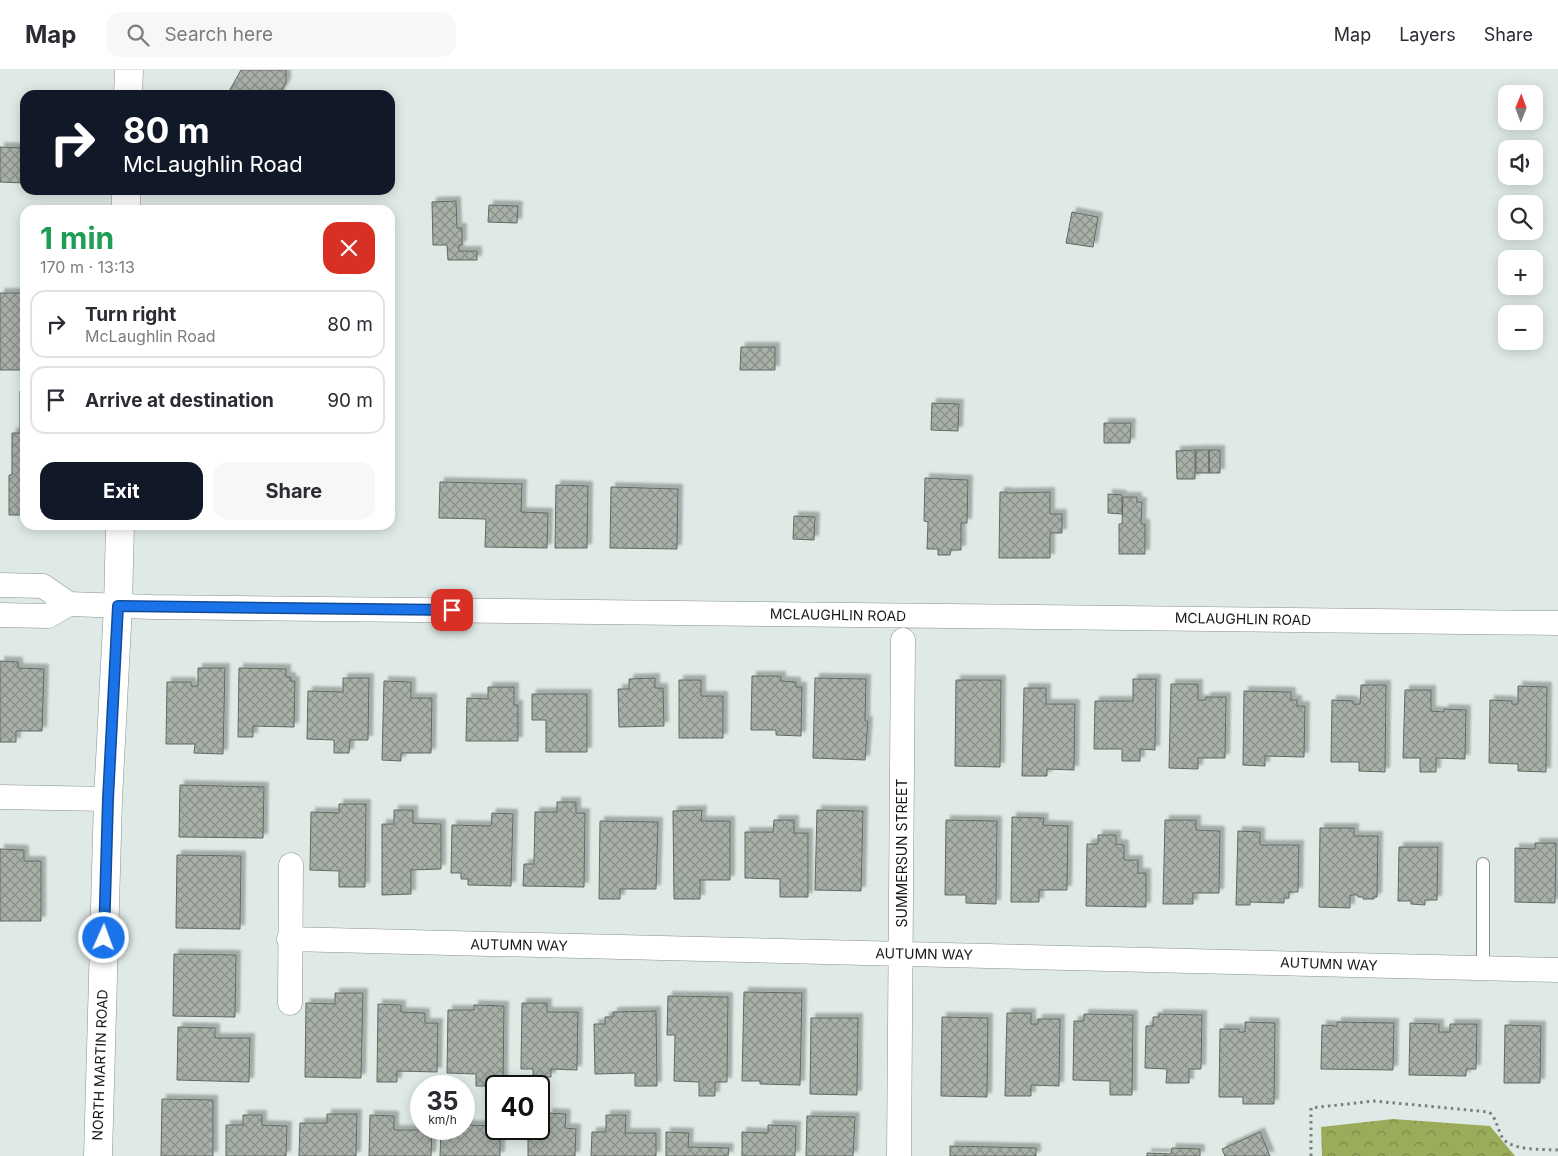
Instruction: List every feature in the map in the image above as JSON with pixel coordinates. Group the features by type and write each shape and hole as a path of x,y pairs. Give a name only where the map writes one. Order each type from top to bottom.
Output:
{"street":[{"path":"128,90 129,70"},
{"name":"NORTH MARTIN ROAD","path":"98,1156 108,799 120,530"},
{"path":"0,585 43,586 69,604 48,616 0,615"},
{"name":"MCLAUGHLIN ROAD","path":"69,604 1558,623"},
{"name":"SUMMERSUN STREET","path":"899,1156 903,640"},
{"path":"0,797 108,799"},
{"path":"290,865 290,1003"},
{"name":"AUTUMN WAY","path":"289,939 1558,970"}],"lane":[{"path":"1483,864 1483,968"}],"path":[{"path":"1310,1156 1311,1108 1374,1101 1490,1112 1507,1143 1518,1148 1558,1150"}],"green space":[{"path":"1393,1119 1490,1126 1515,1156 1322,1156 1321,1127"}],"building":[{"path":"241,70 286,70 286,83 282,90 230,90"},
{"path":"0,147 20,148 20,183 0,182"},
{"path":"456,201 457,228 462,228 462,245 459,245 459,251 477,251 477,260 448,260 447,245 433,245 432,202"},
{"path":"489,205 518,206 517,223 488,222"},
{"path":"1072,212 1098,217 1093,247 1066,243"},
{"path":"0,293 20,293 20,370 0,370"},
{"path":"741,347 775,347 775,370 740,370"},
{"path":"932,403 959,404 958,431 931,430"},
{"path":"1104,423 1131,423 1130,443 1104,443"},
{"path":"12,433 20,433 20,515 9,515 9,475 12,475"},
{"path":"1195,450 1195,479 1177,479 1176,451"},
{"path":"1196,450 1209,450 1209,473 1196,473"},
{"path":"1209,450 1220,450 1220,473 1209,473"},
{"path":"925,478 968,480 967,523 961,523 961,550 951,550 950,555 938,555 938,549 927,549 928,522 924,521"},
{"path":"440,482 522,484 521,512 548,513 547,548 485,547 486,519 439,518"},
{"path":"556,485 588,486 587,548 555,548"},
{"path":"611,487 678,489 677,549 610,548"},
{"path":"1000,492 1050,492 1050,514 1062,514 1062,533 1050,533 1050,558 999,558"},
{"path":"1108,494 1122,495 1122,514 1108,513"},
{"path":"1123,497 1137,497 1137,502 1142,502 1141,524 1145,524 1145,554 1119,554 1119,524 1122,524"},
{"path":"794,516 815,517 814,540 793,539"},
{"path":"0,661 18,662 18,668 44,669 42,731 16,731 16,742 0,742"},
{"path":"198,668 225,668 223,754 194,753 195,744 166,744 167,682 191,682 191,686 198,686"},
{"path":"239,668 286,669 286,677 291,677 291,681 295,681 294,727 253,726 253,737 238,737"},
{"path":"752,676 781,676 781,681 796,682 796,687 802,687 801,736 776,735 776,730 751,730"},
{"path":"343,678 369,678 368,740 350,740 349,753 334,753 334,740 307,739 308,691 343,692"},
{"path":"655,678 655,688 663,688 664,726 619,727 618,689 629,689 629,679"},
{"path":"815,678 866,679 865,721 868,721 865,760 813,758"},
{"path":"1133,679 1156,679 1155,750 1140,749 1140,761 1122,761 1122,749 1094,749 1095,701 1133,701"},
{"path":"679,680 701,680 701,696 723,696 723,738 679,738"},
{"path":"956,680 1001,680 1000,767 955,766"},
{"path":"384,681 411,682 411,698 432,698 431,753 401,753 401,761 382,760"},
{"path":"1171,684 1198,684 1198,700 1206,700 1206,697 1226,697 1225,758 1198,758 1198,769 1169,768"},
{"path":"1361,685 1386,685 1385,772 1359,771 1359,762 1331,762 1332,700 1353,701 1353,704 1360,704"},
{"path":"1518,686 1547,687 1546,772 1518,771 1518,764 1489,763 1490,700 1512,701 1512,704 1518,704"},
{"path":"488,687 514,687 514,705 518,705 518,741 466,741 467,698 488,699"},
{"path":"1024,688 1046,688 1046,704 1075,704 1074,770 1047,769 1047,776 1022,776"},
{"path":"1405,690 1431,690 1431,711 1444,712 1444,709 1466,710 1465,759 1436,758 1436,772 1420,772 1420,758 1403,758"},
{"path":"1244,691 1291,692 1291,700 1297,700 1297,706 1305,706 1304,757 1265,756 1265,766 1243,765"},
{"path":"532,694 587,694 587,752 546,752 546,720 532,720"},
{"path":"180,785 264,787 263,838 179,837"},
{"path":"557,802 576,802 576,813 585,813 584,887 523,886 524,864 534,864 535,812 557,812"},
{"path":"339,804 366,804 365,887 339,887 339,871 310,870 311,812 339,813"},
{"path":"394,810 413,810 413,823 441,824 441,869 411,870 411,894 382,895 382,824 394,824"},
{"path":"702,810 701,821 730,821 730,880 700,880 700,899 674,899 673,811"},
{"path":"817,810 863,811 861,891 815,890"},
{"path":"492,813 513,814 511,886 468,885 468,879 461,879 461,873 451,873 452,825 491,826"},
{"path":"1012,817 1044,818 1043,825 1068,826 1067,890 1039,890 1039,902 1011,902"},
{"path":"774,820 794,820 794,833 808,833 808,897 780,897 780,879 745,878 745,832 773,832"},
{"path":"946,820 997,821 996,904 966,903 966,895 945,895"},
{"path":"1165,820 1196,820 1196,830 1220,831 1219,893 1193,893 1193,904 1163,904"},
{"path":"600,821 658,822 656,889 620,889 620,899 599,899"},
{"path":"1320,828 1354,828 1354,836 1378,836 1377,897 1374,897 1374,899 1363,899 1363,897 1358,897 1358,895 1350,895 1350,908 1319,907"},
{"path":"1238,831 1260,832 1260,845 1299,845 1298,892 1289,892 1289,898 1284,898 1284,903 1250,902 1250,905 1236,905"},
{"path":"1098,835 1116,835 1116,844 1124,845 1124,860 1138,860 1138,873 1146,873 1146,907 1086,906 1087,844 1098,844"},
{"path":"1535,843 1556,843 1555,903 1515,902 1515,848 1535,849"},
{"path":"1399,847 1438,847 1437,900 1425,900 1425,905 1411,904 1411,901 1398,901"},
{"path":"0,849 24,850 24,861 41,861 41,921 0,921"},
{"path":"177,855 241,856 240,929 176,928"},
{"path":"174,954 236,955 235,1017 173,1016"},
{"path":"744,992 802,993 800,1085 760,1084 760,1081 742,1081"},
{"path":"335,993 363,993 361,1078 305,1077 306,1003 335,1004"},
{"path":"668,996 728,997 727,1082 715,1082 715,1096 699,1096 699,1082 674,1081 675,1035 667,1035"},
{"path":"522,1003 547,1003 547,1012 578,1012 577,1070 551,1069 550,1077 550,1075 533,1075 533,1069 521,1069"},
{"path":"378,1004 401,1005 401,1012 425,1013 425,1023 438,1023 437,1072 397,1071 397,1082 377,1082"},
{"path":"474,1005 504,1006 503,1075 485,1075 485,1086 476,1086 476,1074 447,1073 448,1010 474,1010"},
{"path":"656,1011 657,1086 635,1086 635,1073 595,1074 594,1024 605,1024 605,1017 613,1017 613,1012"},
{"path":"1007,1013 1031,1013 1031,1024 1038,1024 1038,1019 1060,1019 1059,1086 1031,1085 1031,1096 1005,1096"},
{"path":"1084,1014 1133,1015 1132,1095 1110,1095 1110,1081 1073,1080 1074,1021 1084,1021"},
{"path":"1159,1014 1202,1015 1201,1069 1189,1069 1189,1083 1166,1083 1167,1069 1145,1068 1146,1026 1153,1026 1153,1017 1159,1017"},
{"path":"942,1017 988,1018 987,1097 941,1096"},
{"path":"811,1018 858,1018 857,1095 810,1094"},
{"path":"1245,1022 1275,1023 1274,1104 1243,1104 1243,1097 1219,1097 1220,1029 1239,1029 1239,1032 1245,1032"},
{"path":"1337,1022 1394,1023 1393,1070 1321,1069 1322,1025 1337,1026"},
{"path":"1410,1023 1439,1024 1439,1032 1450,1032 1450,1024 1477,1024 1476,1069 1466,1069 1466,1076 1409,1075"},
{"path":"1505,1025 1541,1026 1540,1083 1504,1083"},
{"path":"178,1027 215,1028 215,1038 250,1038 249,1082 177,1080"},
{"path":"162,1099 213,1100 213,1156 161,1156"},
{"path":"550,1113 566,1114 565,1128 576,1129 575,1156 528,1156 528,1140 550,1140"},
{"path":"327,1114 357,1114 356,1156 299,1156 300,1123 327,1123"},
{"path":"243,1115 262,1115 262,1125 287,1126 286,1156 226,1156 226,1125 243,1125"},
{"path":"370,1115 394,1116 394,1130 410,1130 410,1140 432,1140 431,1156 369,1156"},
{"path":"606,1115 626,1115 625,1133 656,1133 656,1156 591,1156 592,1132 606,1132"},
{"path":"807,1116 855,1117 853,1156 806,1156"},
{"path":"475,1125 485,1126 485,1140 500,1140 500,1156 440,1156 441,1140 475,1140"},
{"path":"768,1125 796,1126 795,1156 742,1156 742,1132 768,1133"},
{"path":"666,1132 689,1133 688,1147 729,1148 728,1156 666,1156"},
{"path":"1260,1132 1270,1156 1225,1156 1222,1149"},
{"path":"950,1146 1036,1148 1036,1156 950,1156"},
{"path":"1172,1148 1200,1149 1200,1156 1147,1156 1147,1153 1171,1154"}],"route":[{"path":"104,938 108,799 118,606 452,610"}]}
